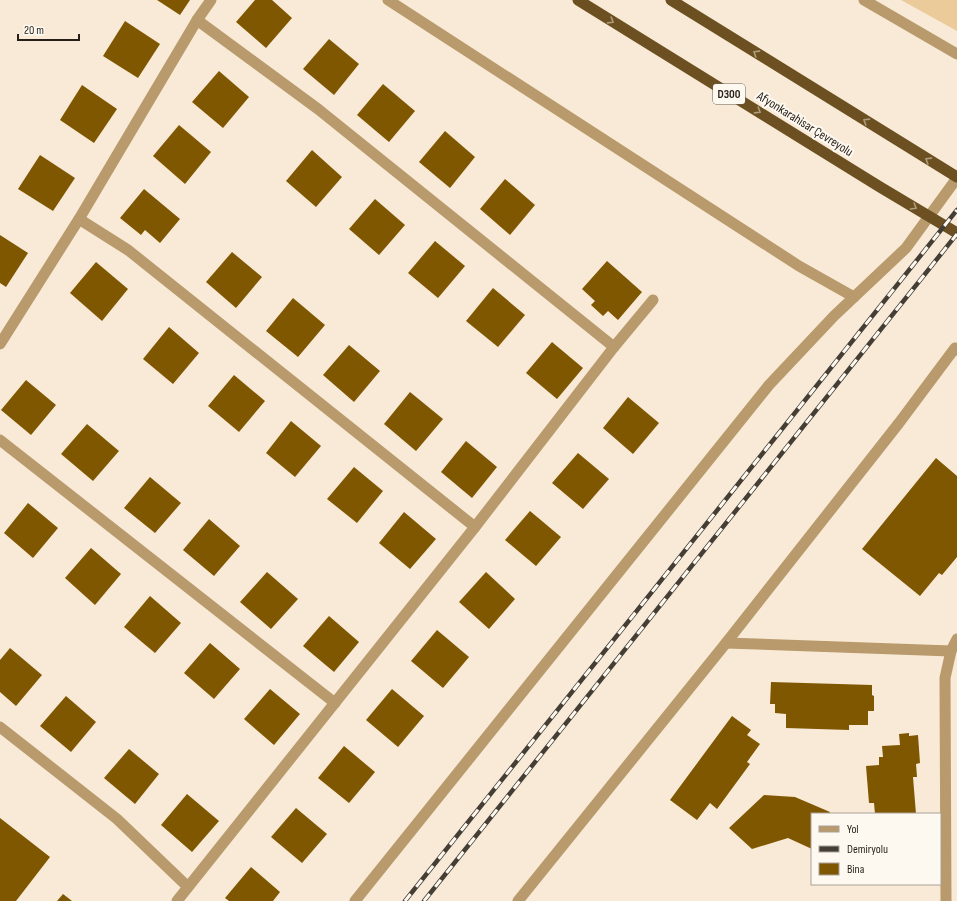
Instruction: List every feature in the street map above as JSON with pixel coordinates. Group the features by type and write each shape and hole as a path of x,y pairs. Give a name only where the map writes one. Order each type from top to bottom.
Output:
{"highway":[{"name":"Afyonkarahisar Çevreyolu","path":"578,0 957,233"},
{"path":"671,0 957,177"}],"street":[{"path":"0,344 79,219 197,20 211,0"},
{"path":"388,0 799,266 854,297"},
{"path":"864,0 957,54"},
{"path":"197,20 318,109 614,347"},
{"path":"355,901 769,385 854,297 906,248 957,177"},
{"path":"79,219 128,250 475,527"},
{"path":"177,901 475,527 614,347 653,300"},
{"path":"518,901 726,643 956,347"},
{"path":"0,440 335,703"},
{"path":"946,901 945,678 951,651 957,639"},
{"path":"726,643 951,651"},
{"path":"945,710 957,712"},
{"path":"0,727 117,819 188,887"}],"shaded area":[{"path":"901,0 957,0 957,31"}],"building":[{"path":"157,0 190,0 180,15"},
{"path":"255,0 272,0 292,18 266,48 236,22"},
{"path":"125,21 160,44 138,78 103,56"},
{"path":"329,39 359,64 334,95 303,69"},
{"path":"219,71 249,97 223,128 192,102"},
{"path":"383,84 415,111 389,142 357,115"},
{"path":"82,85 117,109 94,143 60,120"},
{"path":"179,125 211,152 185,184 153,156"},
{"path":"445,131 475,157 450,188 419,162"},
{"path":"312,150 342,177 316,207 286,181"},
{"path":"40,155 75,178 53,211 18,189"},
{"path":"505,179 535,205 510,235 480,209"},
{"path":"144,189 180,219 160,243 145,230 141,235 120,218"},
{"path":"375,199 405,225 379,255 349,229"},
{"path":"0,235 28,253 6,287 0,283"},
{"path":"435,241 465,266 438,298 408,273"},
{"path":"232,252 262,277 236,308 206,282"},
{"path":"607,261 642,292 618,320 608,311 603,316 591,305 595,301 582,289"},
{"path":"96,262 128,289 102,321 70,293"},
{"path":"493,288 525,315 498,347 466,321"},
{"path":"293,298 325,325 298,357 266,331"},
{"path":"169,327 199,353 173,384 143,359"},
{"path":"552,342 583,368 557,399 526,373"},
{"path":"349,345 380,371 354,402 323,375"},
{"path":"234,375 265,401 239,432 208,406"},
{"path":"26,380 56,405 31,435 1,410"},
{"path":"410,392 443,419 416,451 384,424"},
{"path":"628,397 659,423 633,454 603,428"},
{"path":"291,421 321,446 295,477 266,453"},
{"path":"87,424 119,451 93,481 61,454"},
{"path":"466,441 497,467 472,498 441,472"},
{"path":"578,453 609,479 583,509 552,483"},
{"path":"936,458 957,476 957,557 942,575 939,573 920,596 862,549"},
{"path":"354,467 383,491 357,523 327,499"},
{"path":"150,477 181,503 155,533 124,508"},
{"path":"28,503 58,528 33,558 4,533"},
{"path":"530,511 561,537 536,566 505,540"},
{"path":"404,512 436,539 410,569 379,543"},
{"path":"209,519 240,546 214,576 183,550"},
{"path":"91,548 121,574 95,605 65,578"},
{"path":"267,572 298,599 271,629 240,602"},
{"path":"486,572 515,599 489,629 459,602"},
{"path":"150,596 181,623 155,653 124,627"},
{"path":"329,616 359,642 334,672 303,646"},
{"path":"437,630 469,657 443,688 411,661"},
{"path":"210,643 240,669 214,699 184,673"},
{"path":"10,648 42,675 16,706 0,692 0,660"},
{"path":"771,682 872,685 874,711 868,711 868,725 849,725 849,730 786,728 786,714 775,713 775,704 770,704"},
{"path":"270,689 300,714 274,745 244,719"},
{"path":"392,689 424,716 398,747 366,720"},
{"path":"66,696 96,722 71,752 40,726"},
{"path":"732,716 751,730 747,735 760,744 747,762 750,764 717,809 710,803 697,820 670,800"},
{"path":"909,733 909,736 918,735 920,763 916,764 917,777 913,777 916,813 875,813 874,803 869,803 866,766 879,765 879,757 883,757 882,746 900,745 899,734"},
{"path":"344,746 375,772 349,803 318,778"},
{"path":"129,749 159,774 135,804 104,778"},
{"path":"187,794 219,821 192,852 161,825"},
{"path":"764,795 795,797 830,812 811,813 811,849 788,838 752,849 729,828"},
{"path":"296,808 327,834 302,863 271,837"},
{"path":"0,818 50,857 16,901 0,901"},
{"path":"251,867 280,892 273,901 229,901 225,898"},
{"path":"63,894 72,901 57,901"}],"railway":[{"path":"405,901 957,210"},
{"path":"424,901 957,234"}]}
